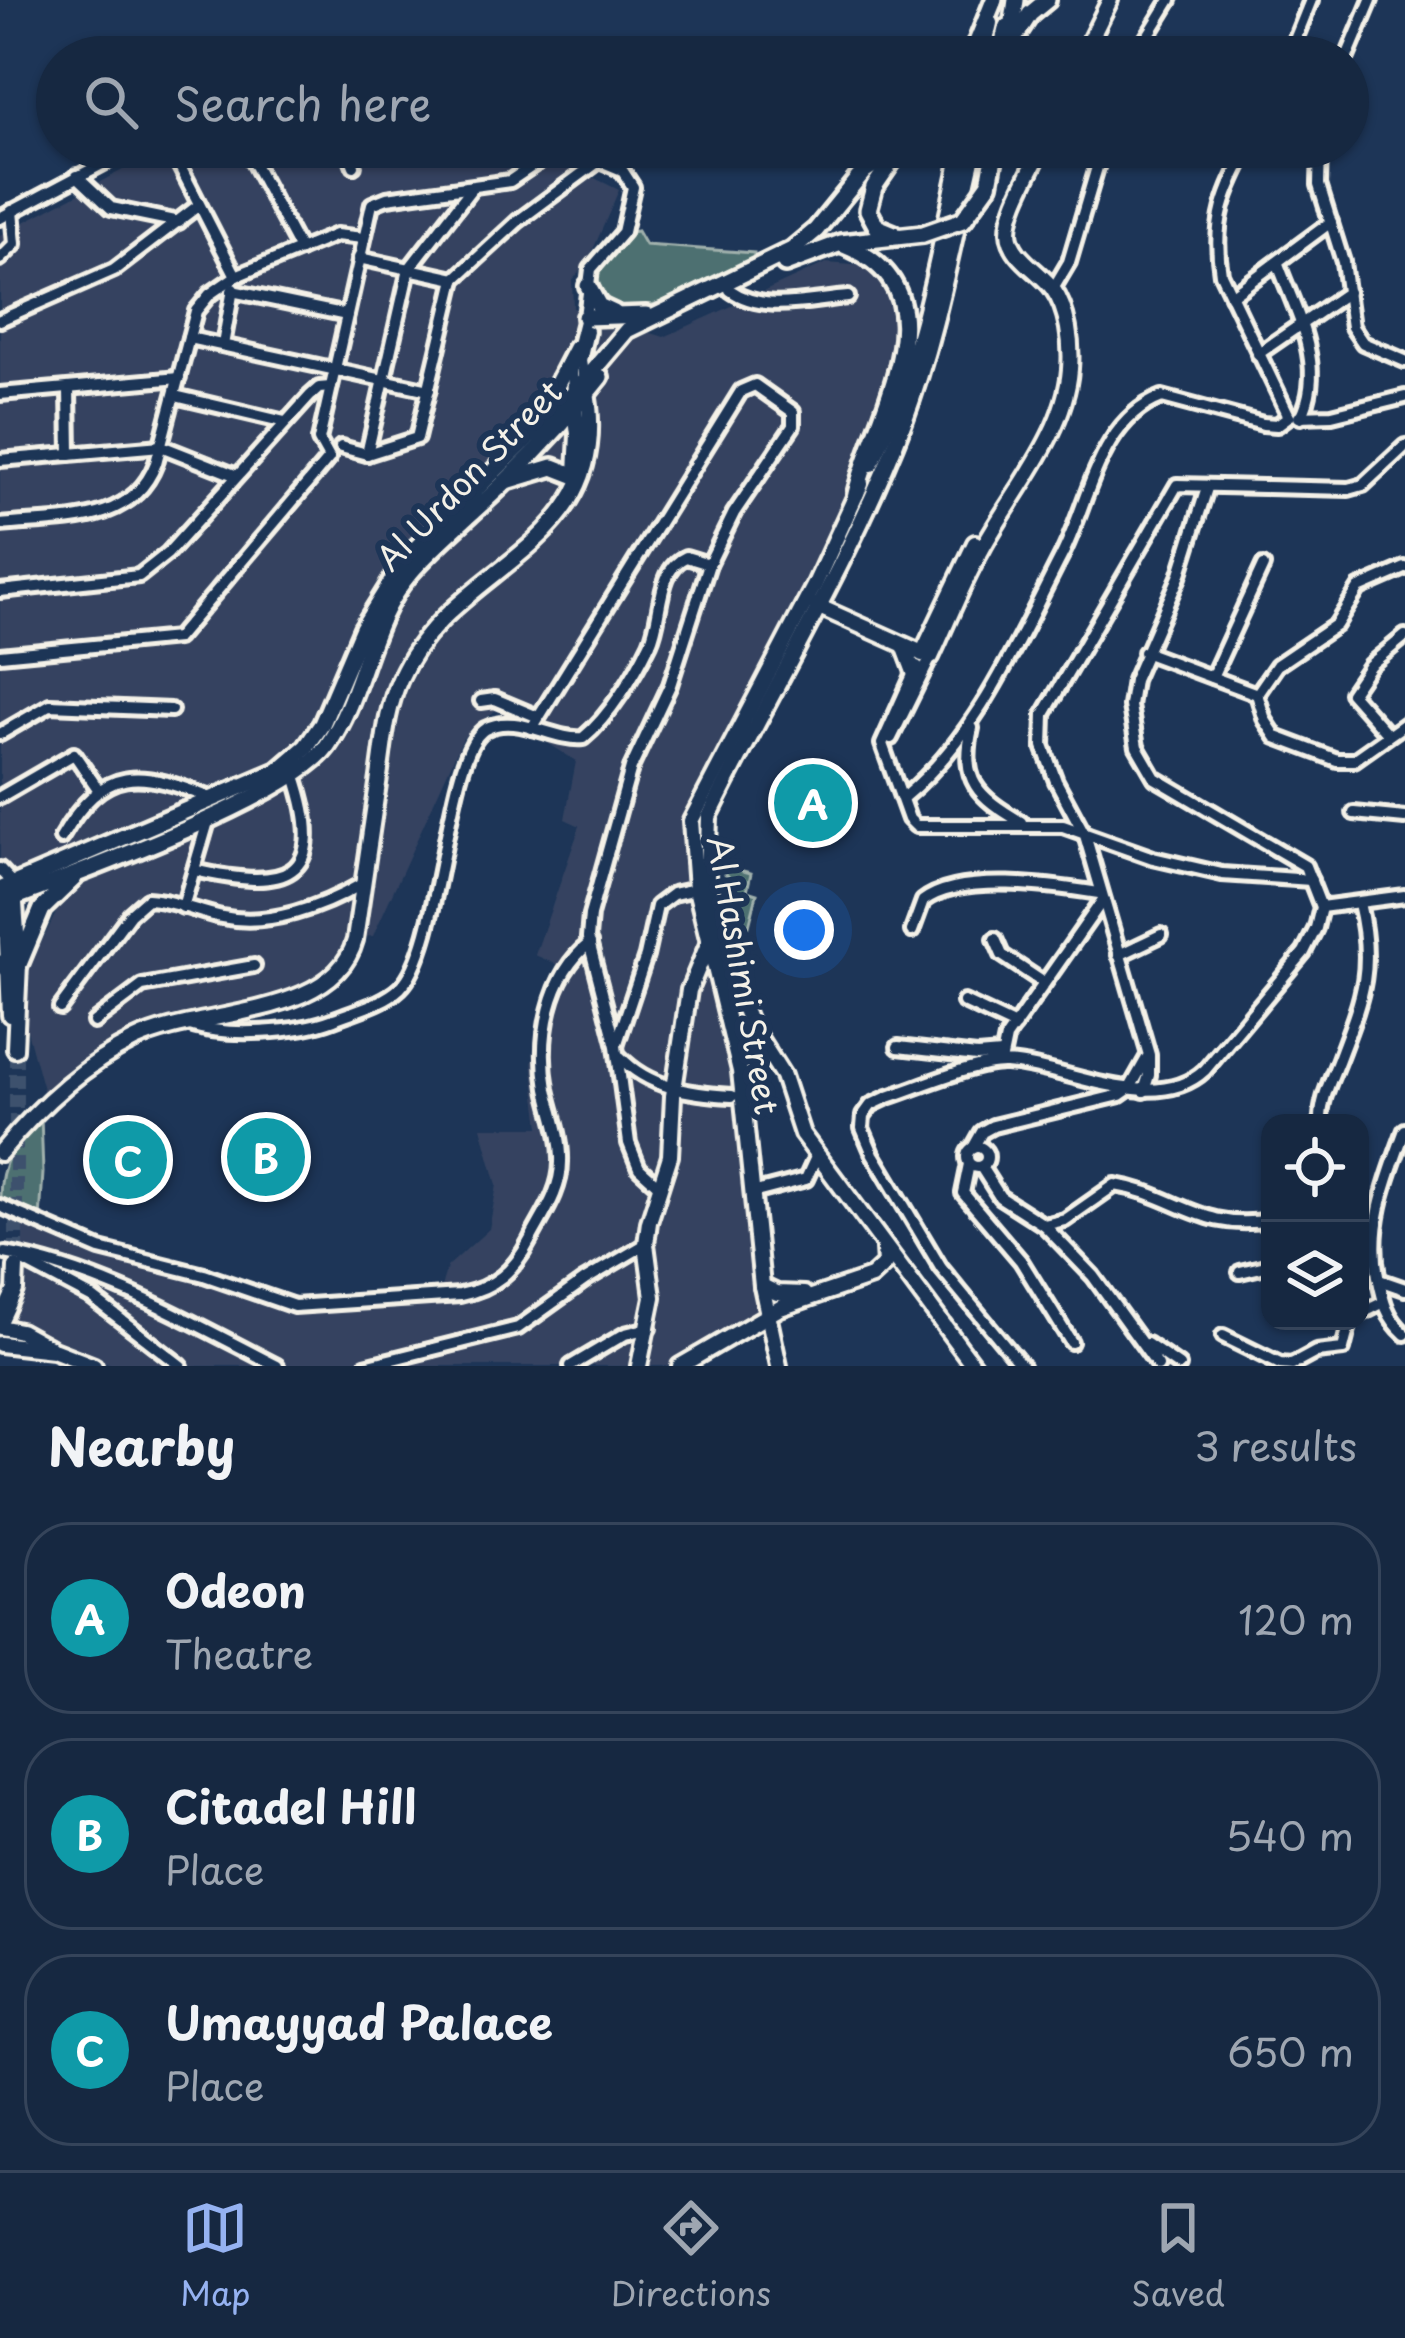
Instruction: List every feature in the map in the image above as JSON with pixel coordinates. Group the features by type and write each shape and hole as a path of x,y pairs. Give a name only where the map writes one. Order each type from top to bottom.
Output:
{"highway":[{"path":"980,36 995,0"},
{"path":"1008,36 1014,0"},
{"path":"1016,36 1030,14 1047,0"},
{"name":"Al Urdon Street","path":"580,394 627,330 792,250 816,230 869,168"},
{"path":"887,168 874,188 868,210 877,227 898,236"},
{"name":"Al Urdon Street","path":"7,894 93,866 212,807 295,776 326,747 338,726 378,622 397,589 507,481 637,332 812,252 841,243 923,234 963,220 989,184 992,168"},
{"path":"841,243 884,267 899,293 905,324 900,358 856,494"},
{"path":"588,304 629,316 655,314"},
{"path":"588,304 629,316"},
{"path":"530,435 576,347"},
{"path":"7,894 178,814 212,807 278,771 306,747 330,708 363,628 398,569 530,435 580,394"},
{"path":"507,481 553,467 577,480"},
{"path":"8,965 42,909 93,866"}],"main road":[{"path":"987,36 995,0"},
{"path":"1082,36 1100,0"},
{"path":"1092,36 1110,0"},
{"path":"815,600 900,396 957,168"},
{"path":"815,600 905,419 929,345 970,168"},
{"path":"928,652 1047,428 1064,384 1069,337 1050,292 1010,247 1001,224 1024,168"},
{"path":"1010,247 1012,216 1033,168"},
{"path":"0,1153 27,1119 73,1079 130,1042 187,1023 291,999 329,980 351,953 390,709 406,667 450,611 541,538 577,480 580,394"},
{"path":"815,600 838,617 928,652"},
{"path":"815,600 928,652"},
{"name":"Al Hashimi Street","path":"815,600 813,622 706,826 707,877 737,1000 783,1076 798,1125 816,1157 974,1366"},
{"name":"Al Hashimi Street","path":"778,1366 763,1286 740,1071 696,889 691,842 694,812 815,600"},
{"path":"813,622 838,617"},
{"path":"901,645 911,656 914,671"},
{"path":"7,894 15,1051"},
{"path":"639,1366 653,1297 646,1244 670,1156 674,1088 689,990 709,942"},
{"path":"732,1038 748,1047 754,1030"},
{"path":"740,1071 753,1054 773,1057"},
{"path":"680,1366 767,1314 871,1277 885,1264 883,1246"},
{"path":"16,1268 3,1333 38,1339 94,1366"},
{"path":"763,1286 789,1295 813,1294"}],"street":[{"path":"1296,36 1311,0"},
{"path":"1356,36 1371,0"},
{"path":"1147,36 1166,2"},
{"path":"0,259 15,244 6,215 93,168"},
{"path":"180,168 235,276 224,345"},
{"path":"256,168 300,250"},
{"path":"0,655 177,638 328,460 320,440 375,201 472,188 522,176 533,168"},
{"path":"341,447 367,454 419,433 455,279 518,221 590,168"},
{"path":"580,394 591,269 623,232 632,197 628,175 614,168"},
{"path":"1050,292 1069,262 1097,168"},
{"path":"1239,168 1217,222 1221,274 1258,354 1295,416"},
{"path":"1319,168 1319,185 1348,292 1352,327 1358,339 1405,362"},
{"path":"77,176 111,208 179,222"},
{"path":"367,454 409,269 472,188"},
{"path":"0,320 114,270 199,206"},
{"path":"1231,296 1331,222"},
{"path":"0,525 118,509 145,487 200,304 235,276 336,235 363,238"},
{"path":"359,258 455,279"},
{"path":"1278,264 1312,368 1312,389 1295,416"},
{"path":"730,290 746,301 764,304 848,297"},
{"path":"232,291 347,314"},
{"path":"1258,354 1348,292"},
{"path":"580,394 576,347 588,304"},
{"path":"190,338 429,390"},
{"path":"0,394 179,378"},
{"path":"535,722 741,391 754,386 791,410 793,426 734,513 709,564 670,686 631,768 590,915 590,943 617,1050 634,1161 660,1187"},
{"path":"0,591 139,576 169,553 316,390 331,387"},
{"path":"68,388 70,454"},
{"path":"176,396 285,422"},
{"path":"904,797 946,760 974,719 1064,551 1108,448 1135,411 1162,397 1276,425 1295,416 1332,415 1405,397"},
{"path":"0,460 161,446 237,476"},
{"path":"1137,1089 1149,1055 1085,835 1042,746 1044,714 1172,489 1184,483 1207,488 1356,488 1405,446"},
{"path":"1158,1366 1093,1276 1044,1225 1006,1202 968,1154 979,1150 982,1132 1000,1124 1137,1089 1184,1086 1205,1070 1304,952 1316,928 1321,908 1298,861 1149,772 1137,747 1130,706 1133,680 1179,577 1207,488"},
{"path":"482,701 495,699 580,740 590,734 650,643 671,569 686,556 709,564"},
{"path":"1212,677 1263,566"},
{"path":"1405,568 1359,588 1336,625 1277,665 1257,694 1264,720 1276,736 1336,760 1354,760 1405,724"},
{"path":"1388,735 1351,693 1370,665 1405,636"},
{"path":"928,652 914,671 882,750 916,826 1063,826 1153,858 1237,877 1311,880"},
{"path":"882,750 928,652"},
{"path":"1144,652 1257,694"},
{"path":"0,734 40,708 58,704 171,710"},
{"path":"974,719 966,757 972,779 988,802 1024,824"},
{"path":"187,1023 213,1029 308,1027 384,998 400,987 419,953 473,742 493,726 535,722"},
{"path":"0,797 74,754 98,790"},
{"path":"62,838 81,807 118,779 136,776 174,785 212,807 183,907"},
{"path":"194,870 258,882 280,879 296,867 304,855 306,830 295,776"},
{"path":"174,785 178,814"},
{"path":"1354,813 1405,818"},
{"path":"0,869 7,894"},
{"path":"912,931 923,901 948,889 1035,882 1101,897"},
{"path":"60,1009 140,903 149,898 227,918 263,919 313,906 362,884"},
{"path":"617,1050 657,906 674,894 696,889"},
{"path":"1321,908 1405,896"},
{"path":"1022,1366 940,1268 894,1193 862,1128 865,1112 878,1102 1001,1058 1015,1026 1101,897"},
{"path":"1322,1114 1366,980 1367,941 1359,903"},
{"path":"1119,955 1161,935"},
{"path":"994,938 1002,956 1044,983"},
{"path":"0,1206 113,1254 203,1275 298,1307 460,1295 482,1289 517,1264 556,1189 562,1156 544,1067 548,1018 568,962 590,943"},
{"path":"94,1022 144,985 254,966"},
{"path":"964,1002 1015,1026"},
{"path":"898,1047 1001,1058 1137,1089"},
{"path":"617,1050 634,1070 674,1088 733,1096"},
{"path":"1108,1082 1108,1099"},
{"path":"1369,1236 1405,1130"},
{"path":"752,1192 806,1179 816,1157"},
{"path":"975,1165 961,1186 963,1193 1021,1261 1071,1342"},
{"path":"1044,1225 1065,1220 1115,1185 1216,1221 1261,1221"},
{"path":"364,1366 518,1328 572,1288 646,1244"},
{"path":"2,1252 144,1299 277,1366"},
{"path":"1369,1253 1382,1303 1405,1334"},
{"path":"1240,1272 1261,1267"},
{"path":"53,1270 181,1366"},
{"path":"1379,1280 1405,1289"},
{"path":"1369,1310 1382,1303"},
{"path":"571,1366 625,1334 649,1328"},
{"path":"1223,1336 1270,1361 1292,1364 1316,1352 1343,1349 1348,1330"},
{"path":"1144,1342 1178,1366"},
{"path":"997,1366 1013,1355"}],"shaded area":[{"path":"126,168 574,168 619,190 589,259 572,281 573,308 664,337 826,263 866,266 890,289 900,333 871,438 843,506 683,815 691,897 731,1062 753,1190 764,1315 667,1366 116,1366 7,1325 23,1299 23,1219 54,1233 309,1300 440,1290 447,1267 489,1229 497,1185 481,1127 540,1127 532,1063 558,965 535,955 580,826 565,819 576,761 496,710 463,738 373,936 354,938 331,976 305,997 123,1042 45,1097 26,1027 30,965 56,913 23,873 0,884 0,235"}],"green space":[{"path":"637,231 645,245 754,253 753,262 665,301 619,305 604,294 597,272"},
{"path":"712,863 751,873 747,891 757,894 749,926 728,876"},
{"path":"41,1116 40,1219 0,1197 11,1153"}],"tunnel":[{"path":"16,1052 16,1263"}],"place":[{"name":"Odeon","path":"813,803"},
{"name":"Citadel Hill","path":"266,1157"},
{"name":"Umayyad Palace","path":"128,1160"}]}
